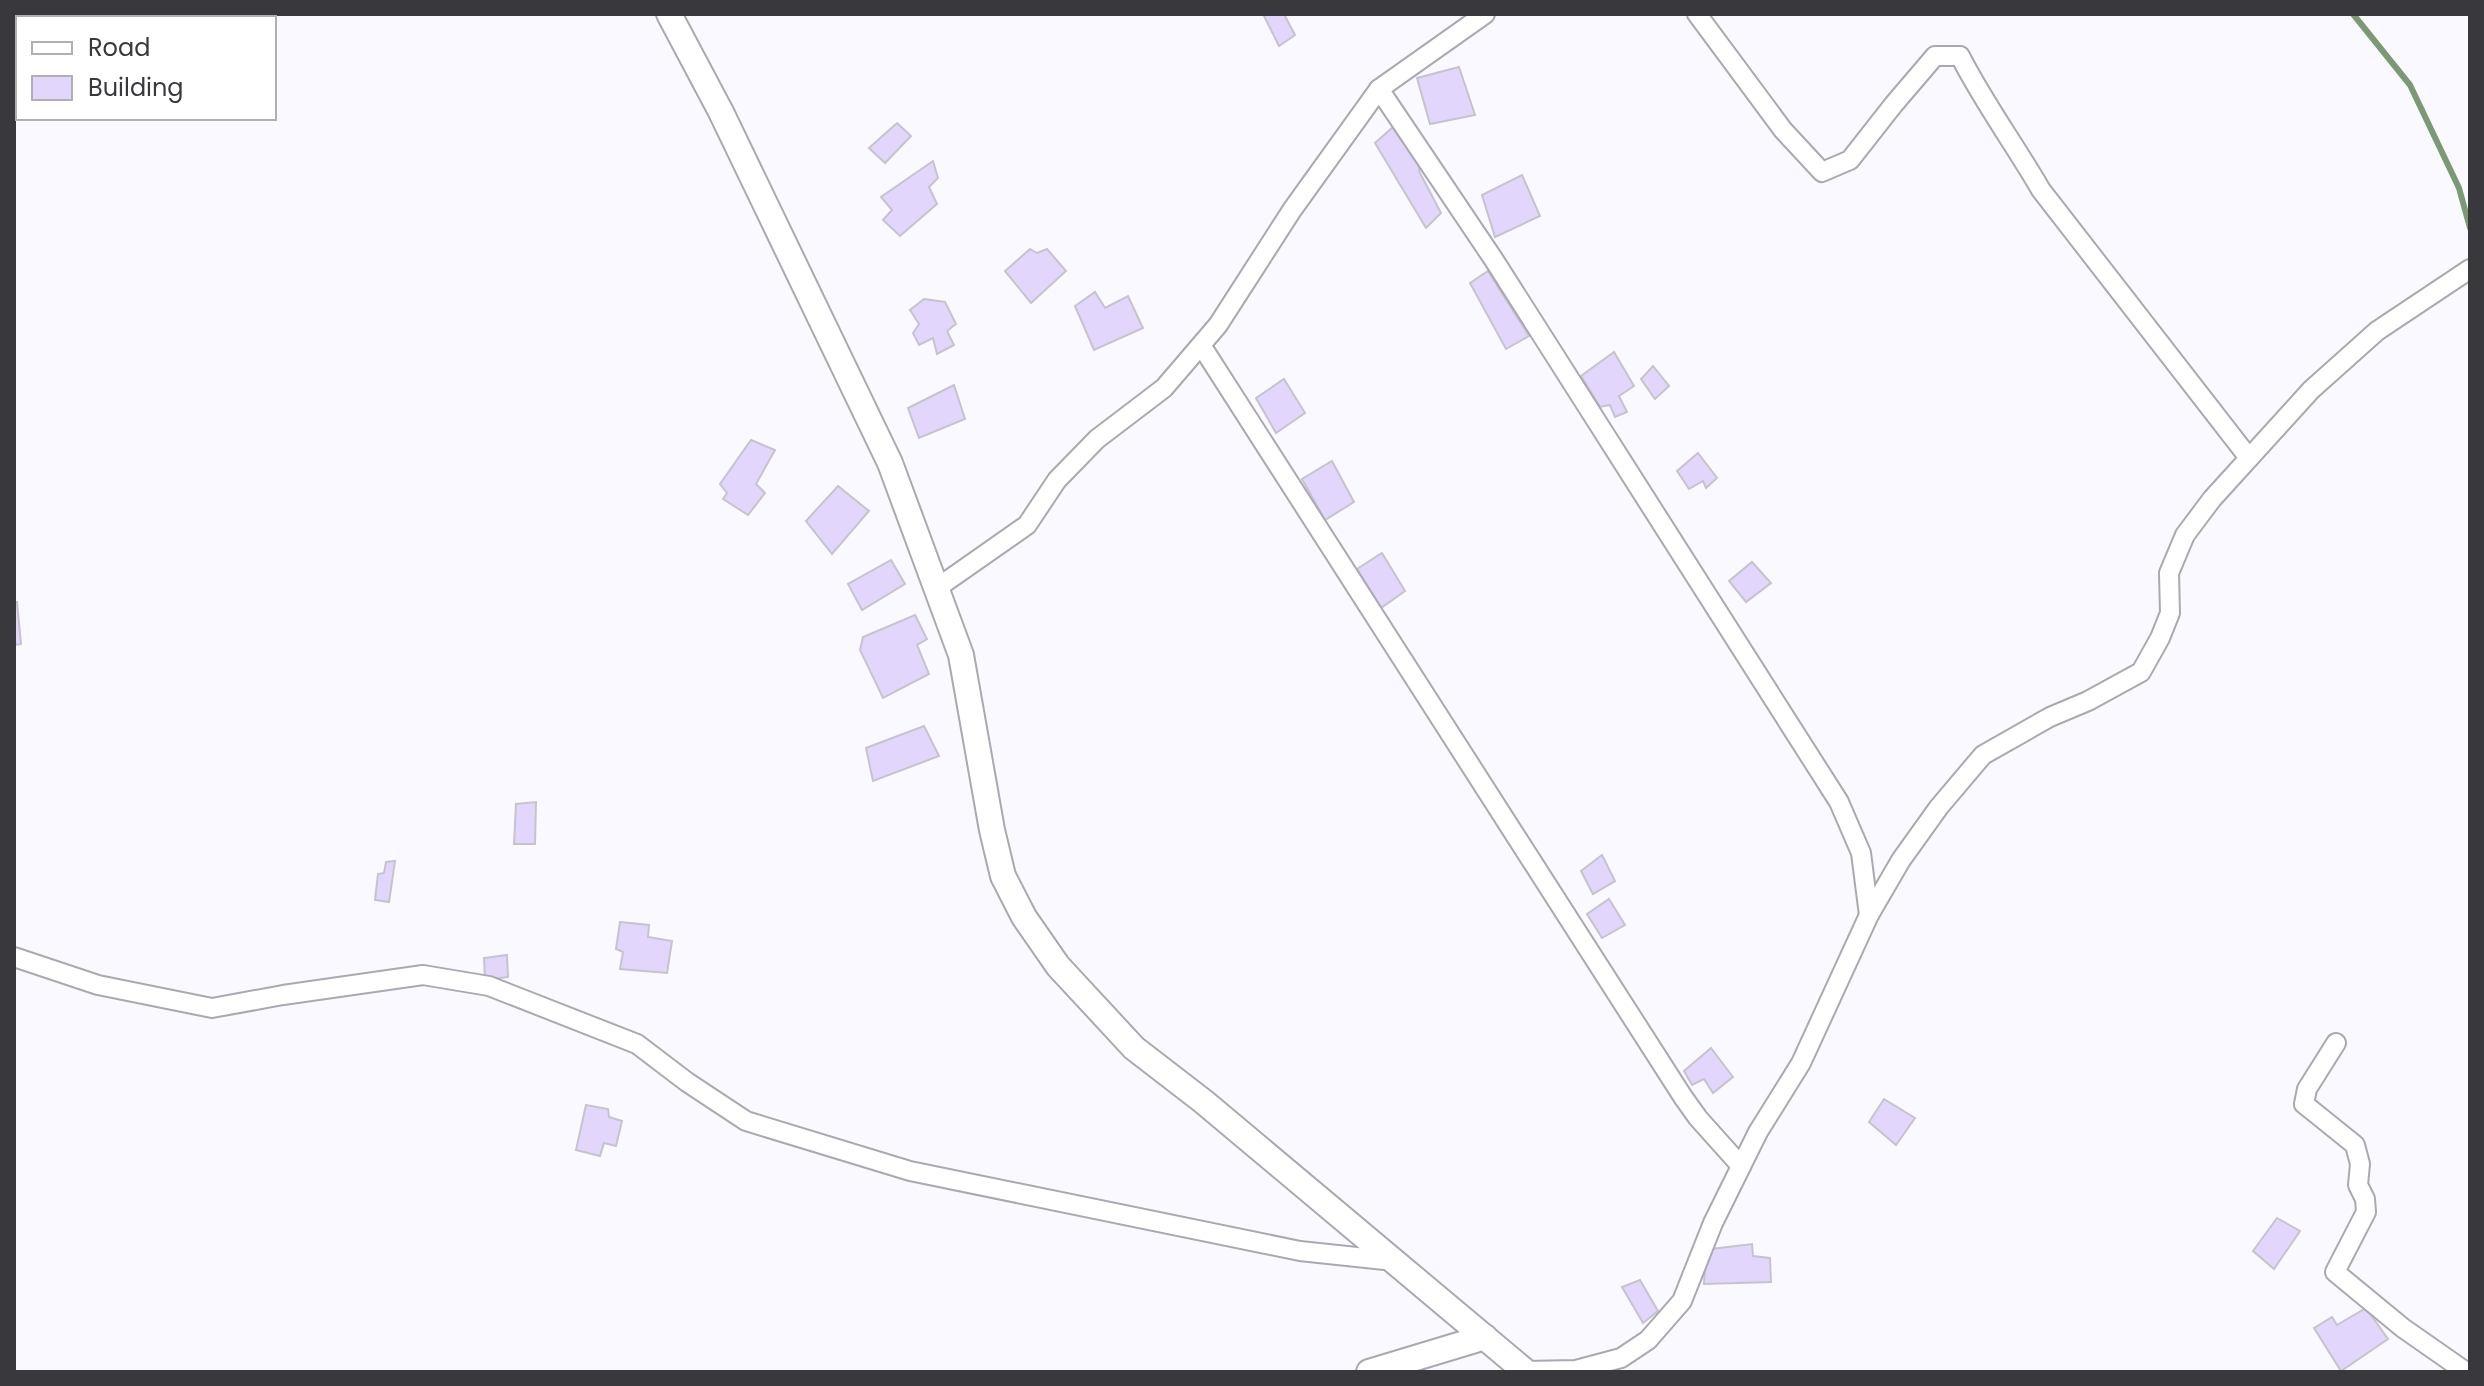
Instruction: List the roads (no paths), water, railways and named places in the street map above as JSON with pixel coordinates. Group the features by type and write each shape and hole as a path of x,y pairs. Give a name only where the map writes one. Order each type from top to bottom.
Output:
{"main road":[{"path":"669,14 721,112 890,463 961,655 1003,876 1024,917 1058,966 1134,1048 1204,1102 1526,1372"},
{"path":"1369,1372 1485,1337"}],"street":[{"path":"937,588 1027,525 1067,469 1097,439 1164,388 1218,325 1292,210 1379,89 1485,14"},
{"path":"1697,14 1783,130 1822,172 1850,160 1935,56 1960,56 1975,86 2041,190 2249,458"},
{"path":"1379,89 1544,338 1839,802 1861,853 1869,915"},
{"path":"1526,1372 1576,1370 1621,1358 1648,1340 1682,1301 1713,1223 1758,1132 1801,1063 1869,915 1901,860 1939,807 1983,755 2050,717 2088,701 2141,672 2170,613 2169,573 2185,535 2212,499 2311,390 2377,331 2470,269"},
{"path":"1201,345 1683,1097 1741,1166"},
{"path":"14,957 98,985 212,1008 423,975 489,986 637,1044 746,1121 910,1171 1300,1251 1394,1261"},
{"path":"2336,1043 2307,1089 2304,1104 2350,1139 2358,1153 2358,1185 2365,1199 2366,1212 2335,1272 2403,1328 2466,1372"}],"waterway":[{"path":"2353,14 2410,85 2459,188 2470,228"}]}
